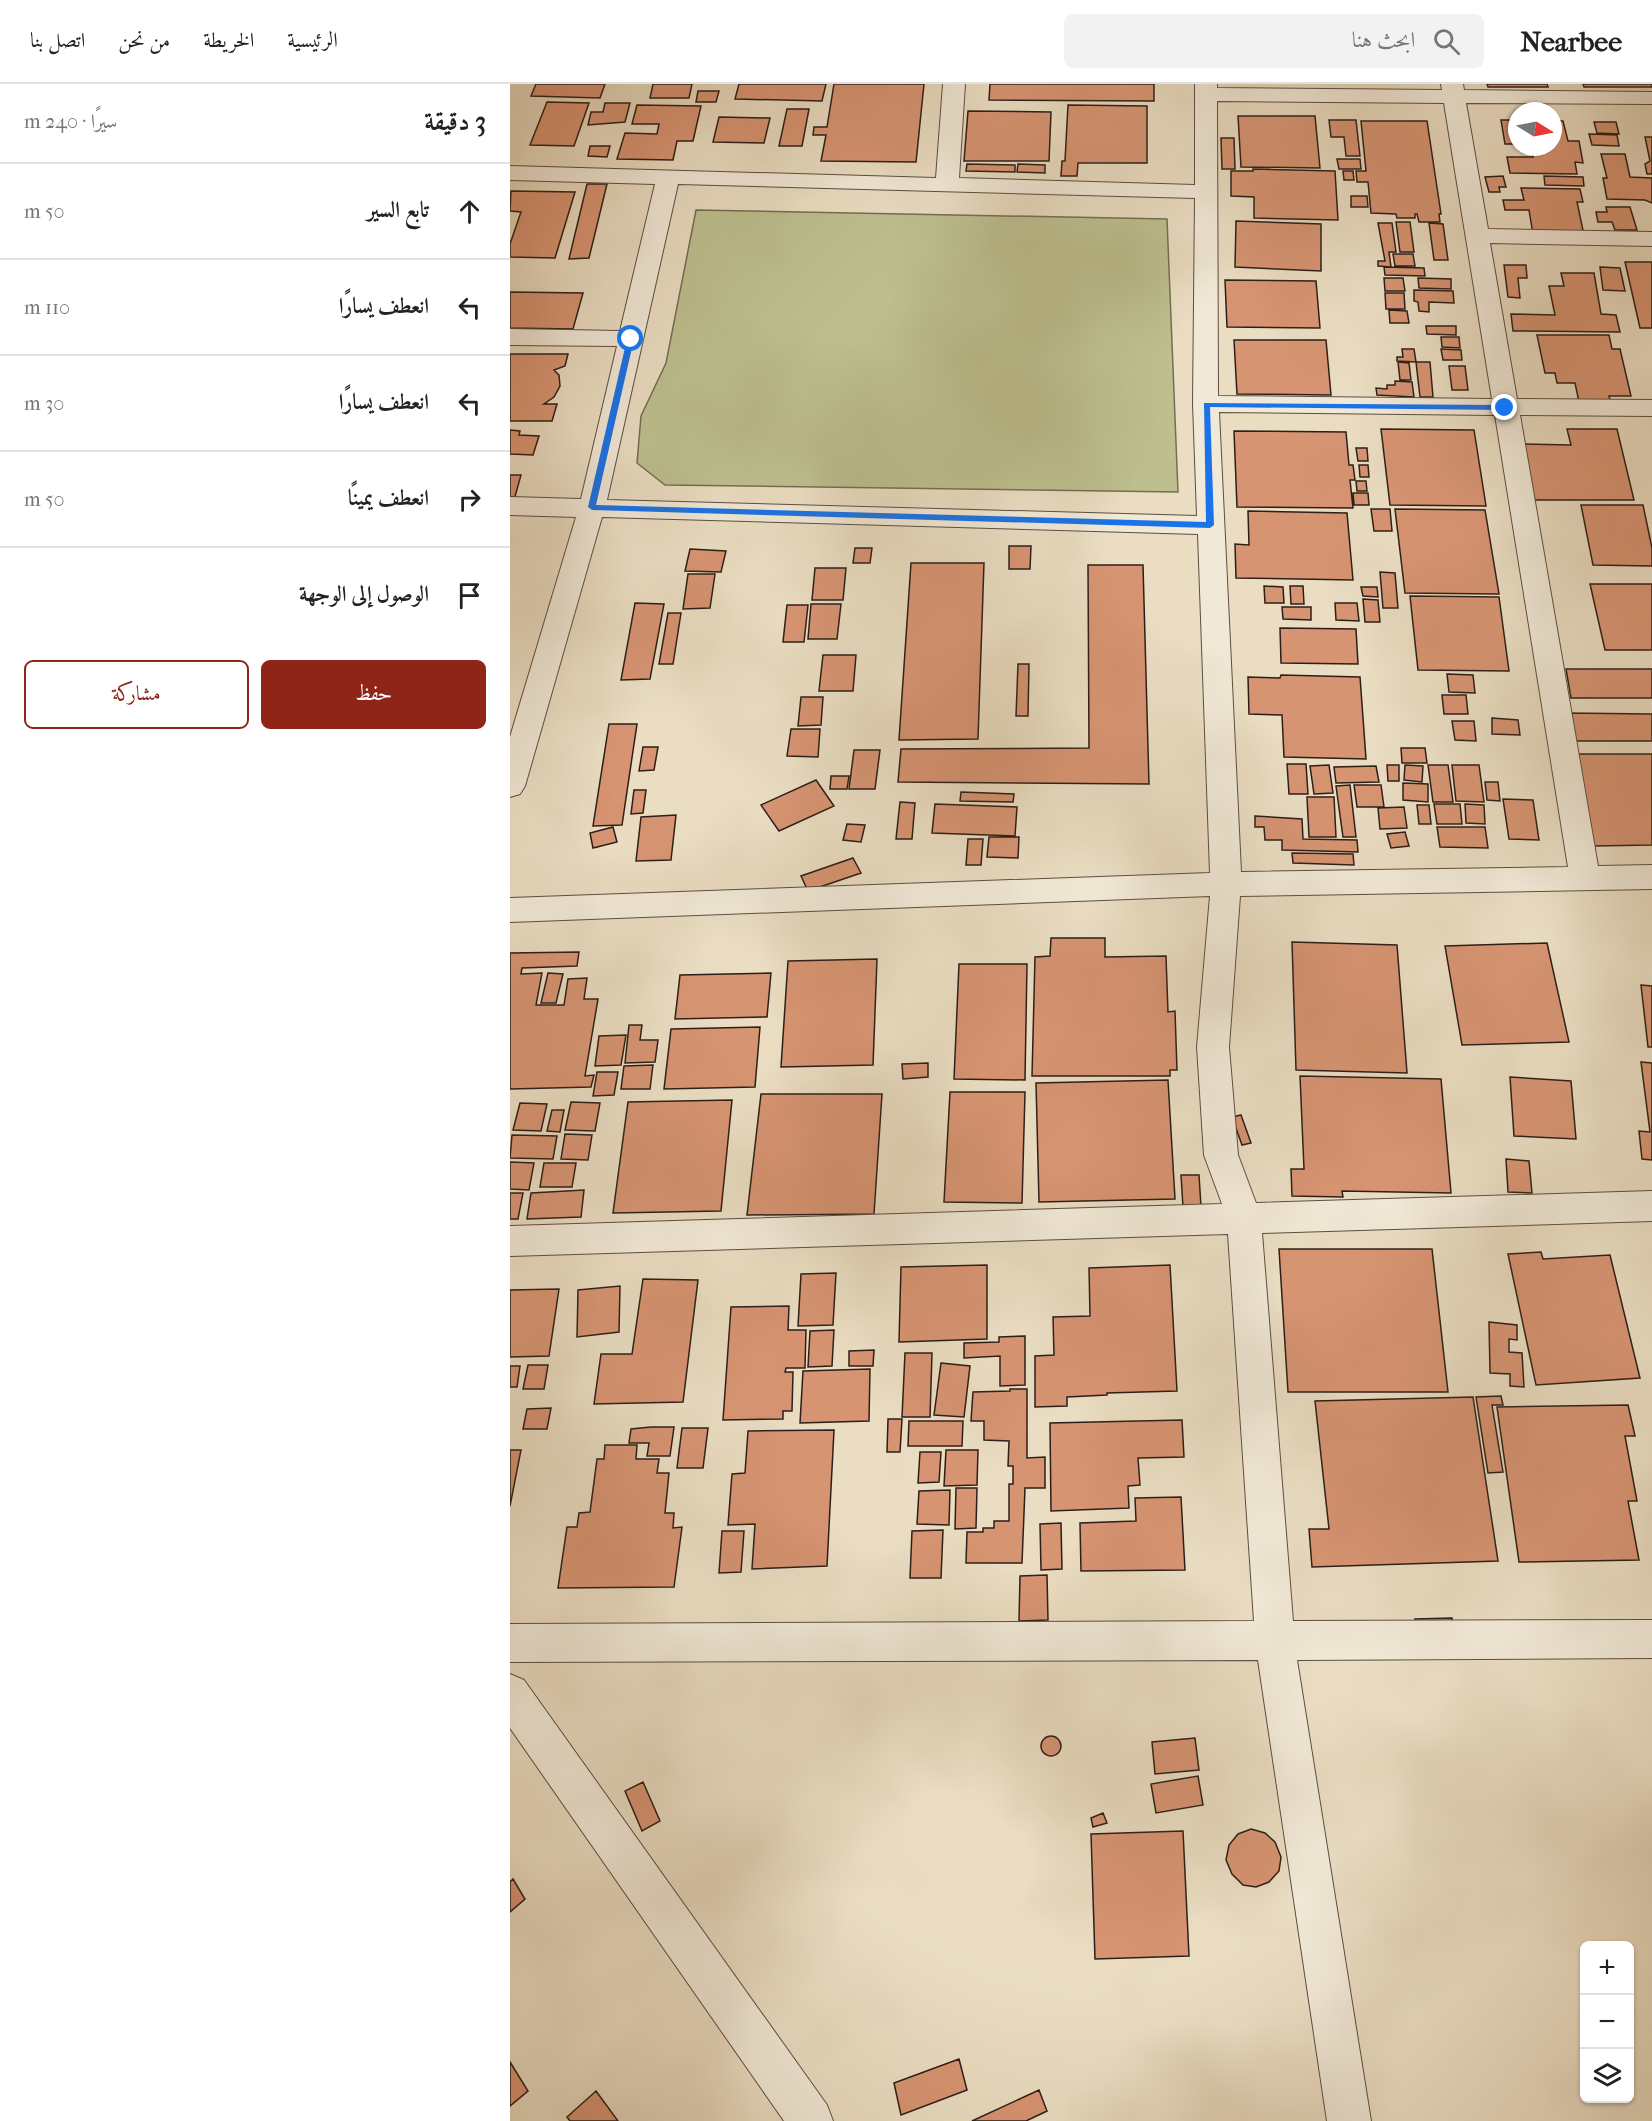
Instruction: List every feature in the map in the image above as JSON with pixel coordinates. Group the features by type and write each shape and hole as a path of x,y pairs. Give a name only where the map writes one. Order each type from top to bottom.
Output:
{"street":[{"path":"947,185 954,84"},
{"path":"1350,2121 1275,1642 1244,1217 1221,1155 1213,1047 1226,884 1206,404 1207,89 1453,90 1652,98"},
{"path":"1453,90 1586,877"},
{"path":"510,173 1206,192"},
{"path":"510,786 592,507 668,177"},
{"path":"1479,236 1652,239"},
{"path":"510,337 631,339"},
{"path":"1206,404 1652,408"},
{"path":"510,506 1210,525"},
{"path":"510,910 1226,884 1652,877"},
{"path":"510,1241 1652,1206"},
{"path":"510,1643 1652,1639"},
{"path":"510,1694 811,2121"}],"green space":[{"path":"696,210 1167,219 1178,492 665,485 637,463 641,416 666,363"}],"building":[{"path":"536,84 605,84 600,98 531,96"},
{"path":"653,84 692,84 689,98 650,98"},
{"path":"739,84 826,84 822,101 735,99"},
{"path":"834,84 924,84 916,162 821,161 826,135 813,135 814,127 827,127"},
{"path":"990,84 1154,84 1154,101 989,100"},
{"path":"1487,84 1547,84 1548,87 1488,87"},
{"path":"1583,84 1652,84 1652,87 1584,87"},
{"path":"698,91 719,91 716,102 696,102"},
{"path":"547,102 589,103 574,146 530,145"},
{"path":"605,103 630,103 625,122 588,125 591,112 603,112"},
{"path":"637,105 701,106 693,141 677,141 673,160 617,159 625,133 657,134 659,124 632,124"},
{"path":"1068,105 1147,106 1147,163 1078,163 1077,176 1061,176 1062,161 1065,161"},
{"path":"787,109 809,109 802,146 779,146"},
{"path":"968,111 1051,112 1049,161 964,161"},
{"path":"1238,116 1315,116 1320,168 1241,167"},
{"path":"719,117 770,118 764,143 713,142"},
{"path":"1329,120 1356,120 1360,156 1346,156 1344,137 1331,137"},
{"path":"1501,120 1508,120 1508,144 1505,144"},
{"path":"1361,121 1427,121 1441,214 1439,214 1440,222 1419,222 1417,214 1415,218 1397,218 1396,214 1371,213 1368,182 1357,182 1356,171 1366,171"},
{"path":"1563,121 1568,141 1579,141 1583,163 1575,162 1577,174 1510,173 1507,157 1562,156"},
{"path":"1594,122 1616,122 1619,134 1597,133"},
{"path":"1589,134 1617,135 1619,146 1592,145"},
{"path":"1645,137 1652,137 1652,174 1647,174 1645,164 1650,161"},
{"path":"1221,138 1234,138 1235,169 1222,169"},
{"path":"590,146 610,146 607,157 588,156"},
{"path":"1601,154 1625,154 1630,177 1652,178 1652,203 1645,200 1607,199 1603,178 1607,178"},
{"path":"1337,159 1360,159 1361,169 1339,169"},
{"path":"967,164 1015,165 1015,172 966,171"},
{"path":"1018,164 1045,165 1045,173 1017,172"},
{"path":"1253,169 1335,171 1338,220 1254,218 1254,197 1231,196 1231,171 1253,171"},
{"path":"1343,171 1353,171 1354,180 1344,180"},
{"path":"1503,176 1506,187 1499,187 1500,192 1489,192 1485,177"},
{"path":"1544,176 1583,177 1584,186 1545,185"},
{"path":"587,184 607,184 589,258 569,259"},
{"path":"1521,188 1580,189 1583,202 1577,202 1584,235 1533,234 1529,210 1505,210 1503,200 1524,200"},
{"path":"511,191 575,192 555,258 510,257 510,244 521,212 510,211"},
{"path":"1351,196 1367,196 1368,207 1351,207"},
{"path":"1606,207 1630,207 1637,230 1615,230 1612,222 1598,222 1596,212 1607,212"},
{"path":"1236,221 1321,224 1321,271 1235,267"},
{"path":"1396,222 1410,222 1414,252 1400,252"},
{"path":"1378,223 1392,223 1396,252 1389,252 1391,267 1378,266 1378,261 1385,261"},
{"path":"1429,223 1443,224 1448,260 1434,260"},
{"path":"1393,254 1413,254 1415,266 1395,266"},
{"path":"1625,262 1652,262 1652,328 1640,328"},
{"path":"1504,265 1526,265 1527,278 1518,278 1520,298 1508,297"},
{"path":"1384,267 1424,268 1425,276 1385,275"},
{"path":"1600,267 1620,268 1625,291 1603,290"},
{"path":"1561,273 1594,273 1601,314 1616,315 1620,332 1513,331 1511,314 1555,315 1549,286 1564,286"},
{"path":"1384,278 1403,278 1405,291 1385,291"},
{"path":"1418,278 1451,279 1451,289 1419,288"},
{"path":"1225,280 1316,281 1320,328 1227,327"},
{"path":"1414,290 1453,291 1454,303 1429,302 1429,312 1419,311 1418,302 1414,301"},
{"path":"510,292 583,293 573,329 510,328"},
{"path":"1385,293 1404,293 1405,309 1386,309"},
{"path":"1389,310 1407,311 1409,323 1390,323"},
{"path":"1426,326 1456,326 1456,335 1427,334"},
{"path":"1537,335 1609,335 1612,349 1620,349 1631,396 1609,396 1611,403 1579,402 1575,383 1557,383 1555,373 1545,373"},
{"path":"1441,337 1459,337 1460,348 1442,347"},
{"path":"1234,340 1326,340 1331,395 1237,394"},
{"path":"1402,349 1414,349 1416,362 1397,361 1397,357 1403,357"},
{"path":"1441,349 1461,350 1462,360 1443,360"},
{"path":"510,354 568,354 565,366 554,370 559,375 560,386 554,397 544,404 557,404 552,421 510,421"},
{"path":"1398,362 1409,363 1411,380 1400,380"},
{"path":"1416,362 1430,362 1433,397 1420,397"},
{"path":"1449,366 1465,366 1468,390 1452,390"},
{"path":"1395,381 1412,382 1414,397 1377,395 1376,388 1387,389 1387,385 1395,385"},
{"path":"1381,429 1474,430 1486,506 1390,505"},
{"path":"1567,429 1617,429 1634,500 1528,500 1518,444 1571,445"},
{"path":"510,430 520,431 519,435 539,436 533,455 510,454"},
{"path":"1234,431 1346,432 1349,465 1353,465 1355,480 1350,480 1353,508 1237,507"},
{"path":"1356,448 1367,448 1368,461 1358,461"},
{"path":"1359,465 1368,465 1369,477 1360,477"},
{"path":"510,475 521,475 514,500 510,499"},
{"path":"1356,481 1366,481 1367,491 1357,491"},
{"path":"1353,493 1368,493 1369,505 1354,505"},
{"path":"1581,505 1643,505 1652,548 1652,566 1593,565"},
{"path":"1371,509 1390,509 1392,531 1374,531"},
{"path":"1395,509 1485,510 1499,594 1405,593"},
{"path":"1248,511 1347,513 1353,580 1236,578 1235,544 1249,545"},
{"path":"1009,546 1031,546 1030,569 1009,569"},
{"path":"855,548 872,548 870,563 853,563"},
{"path":"690,549 726,551 721,572 685,571"},
{"path":"911,563 984,563 978,739 899,740"},
{"path":"1088,565 1143,565 1149,784 898,782 901,749 1089,748"},
{"path":"815,568 846,568 843,600 812,600"},
{"path":"1380,572 1395,573 1398,608 1383,608"},
{"path":"688,574 715,574 710,608 683,609"},
{"path":"1590,584 1652,584 1652,650 1605,650"},
{"path":"1264,586 1283,587 1284,603 1265,603"},
{"path":"1290,586 1303,586 1304,604 1291,604"},
{"path":"1361,587 1377,587 1378,597 1363,596"},
{"path":"1410,596 1499,597 1509,671 1418,670"},
{"path":"1363,599 1378,600 1380,622 1365,622"},
{"path":"635,603 664,604 650,679 621,680"},
{"path":"1335,603 1357,603 1359,621 1336,620"},
{"path":"811,604 841,604 837,639 808,639"},
{"path":"787,605 808,605 804,642 783,642"},
{"path":"1282,607 1311,607 1311,620 1283,619"},
{"path":"668,613 681,613 673,664 659,664"},
{"path":"1280,628 1356,629 1358,664 1281,663"},
{"path":"823,655 856,655 853,691 819,691"},
{"path":"1018,664 1029,664 1028,716 1016,716"},
{"path":"1566,669 1652,669 1652,698 1571,698"},
{"path":"1447,674 1473,675 1475,693 1449,692"},
{"path":"1281,675 1360,677 1366,759 1284,757 1282,715 1249,714 1248,677 1280,678"},
{"path":"1442,695 1466,695 1468,714 1444,714"},
{"path":"801,697 823,697 821,725 798,726"},
{"path":"1564,713 1652,714 1652,741 1569,741"},
{"path":"1492,718 1518,720 1520,735 1492,734"},
{"path":"1452,721 1474,721 1476,741 1455,740"},
{"path":"609,724 637,724 622,825 593,826"},
{"path":"791,729 820,729 818,757 787,756"},
{"path":"643,747 658,747 654,770 639,771"},
{"path":"1401,748 1425,748 1427,763 1402,763"},
{"path":"854,750 880,750 875,789 849,789"},
{"path":"1575,754 1652,754 1652,845 1593,846"},
{"path":"1287,764 1306,764 1308,794 1289,794"},
{"path":"1329,765 1333,793 1314,794 1310,766"},
{"path":"1387,765 1399,765 1399,781 1388,781"},
{"path":"1405,765 1423,766 1422,782 1404,780"},
{"path":"1428,765 1448,765 1453,802 1433,802"},
{"path":"1452,765 1479,765 1484,802 1456,801"},
{"path":"1376,766 1379,782 1336,783 1334,767"},
{"path":"831,776 849,776 847,789 830,789"},
{"path":"816,780 834,806 779,831 761,805"},
{"path":"1485,782 1498,782 1500,801 1487,800"},
{"path":"1403,783 1428,784 1428,802 1403,800"},
{"path":"1350,785 1356,837 1343,837 1336,786"},
{"path":"1354,785 1381,785 1384,807 1357,807"},
{"path":"634,790 646,790 643,813 631,814"},
{"path":"961,792 1014,794 1013,802 960,801"},
{"path":"1307,797 1334,797 1336,837 1309,837"},
{"path":"1503,799 1533,800 1539,840 1509,839"},
{"path":"900,802 915,803 912,839 896,839"},
{"path":"935,804 1017,807 1015,836 932,833"},
{"path":"1434,804 1460,804 1462,824 1437,824"},
{"path":"1465,804 1484,805 1485,824 1466,823"},
{"path":"1417,805 1429,805 1431,824 1419,824"},
{"path":"1404,807 1407,828 1380,829 1378,808"},
{"path":"676,815 671,860 636,861 641,817"},
{"path":"1255,816 1302,819 1303,839 1357,840 1358,852 1282,850 1282,840 1265,840 1264,827 1255,827"},
{"path":"847,824 865,825 861,842 843,840"},
{"path":"613,827 617,842 593,848 590,833"},
{"path":"1437,827 1485,827 1488,848 1440,847"},
{"path":"1405,832 1409,846 1391,848 1387,834"},
{"path":"989,837 1019,837 1018,858 987,857"},
{"path":"968,839 983,839 981,865 966,865"},
{"path":"1292,853 1353,854 1354,865 1293,863"},
{"path":"853,858 861,873 808,891 801,876"},
{"path":"1051,938 1105,938 1105,957 1166,956 1168,1012 1175,1011 1177,1070 1170,1070 1170,1076 1032,1076 1035,957 1050,956"},
{"path":"1292,942 1397,945 1407,1073 1296,1070"},
{"path":"1547,943 1569,1042 1462,1045 1445,946"},
{"path":"579,952 577,966 522,968 521,974 542,973 536,1005 564,1005 568,979 587,978 584,999 598,999 585,1076 594,1075 591,1087 510,1089 510,953"},
{"path":"877,959 873,1065 781,1067 788,961"},
{"path":"959,964 1027,964 1025,1080 954,1079"},
{"path":"548,973 563,974 556,1003 541,1003"},
{"path":"771,973 767,1017 675,1019 680,975"},
{"path":"1641,985 1652,986 1652,1047 1648,1047"},
{"path":"629,1025 642,1025 640,1040 658,1040 655,1062 625,1063"},
{"path":"760,1027 755,1087 664,1089 671,1029"},
{"path":"626,1035 621,1065 595,1066 599,1036"},
{"path":"1641,1062 1652,1063 1652,1160 1642,1159 1639,1131 1650,1132"},
{"path":"928,1063 928,1077 903,1079 902,1064"},
{"path":"653,1065 650,1089 621,1089 624,1066"},
{"path":"597,1072 618,1072 614,1095 593,1096"},
{"path":"1300,1076 1441,1079 1451,1193 1342,1191 1343,1197 1292,1196 1291,1169 1304,1169"},
{"path":"1510,1077 1571,1081 1576,1139 1514,1136"},
{"path":"1168,1080 1175,1199 1039,1202 1036,1083"},
{"path":"950,1092 1025,1092 1022,1203 944,1202"},
{"path":"761,1094 882,1094 874,1214 747,1215"},
{"path":"732,1100 721,1211 613,1213 628,1102"},
{"path":"571,1102 600,1103 595,1131 565,1130"},
{"path":"520,1103 547,1104 541,1131 513,1130"},
{"path":"552,1110 564,1110 560,1132 547,1131"},
{"path":"1241,1115 1251,1143 1242,1145 1232,1117"},
{"path":"565,1134 592,1135 588,1160 561,1159"},
{"path":"512,1135 557,1136 553,1159 510,1158"},
{"path":"1506,1159 1529,1161 1532,1193 1508,1192"},
{"path":"510,1162 534,1163 529,1190 510,1189"},
{"path":"544,1163 576,1163 572,1187 540,1187"},
{"path":"1181,1175 1199,1175 1201,1207 1183,1207"},
{"path":"584,1190 581,1217 527,1219 531,1193"},
{"path":"510,1193 523,1193 518,1219 510,1219"},
{"path":"1279,1249 1432,1249 1448,1392 1288,1392"},
{"path":"1541,1252 1543,1259 1610,1255 1640,1378 1536,1385 1508,1254"},
{"path":"987,1265 987,1339 899,1342 901,1267"},
{"path":"1170,1265 1177,1391 1107,1393 1107,1395 1067,1397 1067,1406 1035,1407 1035,1356 1054,1355 1053,1317 1090,1316 1089,1268"},
{"path":"836,1273 833,1325 798,1326 801,1274"},
{"path":"643,1279 698,1280 683,1402 594,1404 601,1354 632,1354"},
{"path":"620,1286 619,1332 577,1337 578,1290"},
{"path":"559,1289 549,1356 510,1357 510,1290"},
{"path":"789,1306 788,1330 806,1330 805,1368 786,1368 785,1372 793,1372 792,1411 783,1411 783,1419 723,1420 731,1307"},
{"path":"1489,1322 1517,1325 1517,1340 1509,1339 1509,1352 1522,1353 1524,1387 1510,1386 1510,1374 1490,1373"},
{"path":"834,1330 832,1366 808,1367 810,1331"},
{"path":"1025,1336 1025,1385 1000,1386 1000,1356 964,1358 964,1343 999,1342 999,1337"},
{"path":"874,1350 873,1366 849,1366 849,1351"},
{"path":"905,1353 932,1353 930,1417 902,1417"},
{"path":"941,1363 970,1366 964,1417 934,1415"},
{"path":"528,1365 548,1365 544,1389 523,1389"},
{"path":"510,1366 520,1366 517,1387 510,1387"},
{"path":"870,1369 869,1421 800,1423 803,1371"},
{"path":"1010,1389 1027,1389 1027,1458 1045,1457 1045,1488 1025,1488 1022,1563 966,1563 967,1532 983,1532 983,1528 994,1528 994,1521 1009,1521 1009,1484 1013,1484 1013,1466 1008,1466 1009,1441 984,1440 984,1421 971,1421 973,1392 1010,1391"},
{"path":"1501,1396 1503,1405 1492,1405 1503,1472 1488,1473 1476,1397"},
{"path":"1473,1397 1498,1561 1312,1567 1309,1529 1329,1529 1315,1401"},
{"path":"1628,1405 1635,1436 1625,1436 1637,1501 1628,1501 1639,1560 1519,1562 1497,1407"},
{"path":"551,1408 547,1429 523,1429 527,1409"},
{"path":"888,1419 902,1419 900,1452 887,1452"},
{"path":"1182,1420 1184,1457 1138,1458 1140,1485 1128,1486 1129,1508 1051,1511 1050,1423"},
{"path":"909,1421 963,1421 962,1446 908,1446"},
{"path":"674,1427 670,1456 647,1456 649,1443 629,1443 631,1429"},
{"path":"682,1428 708,1428 703,1468 677,1468"},
{"path":"834,1430 827,1566 752,1569 755,1524 728,1525 732,1474 745,1473 748,1431"},
{"path":"605,1445 637,1445 636,1459 659,1459 657,1473 669,1473 665,1513 674,1513 673,1528 682,1527 674,1587 558,1588 567,1527 577,1527 579,1513 590,1512 597,1459 604,1459"},
{"path":"510,1450 521,1450 510,1506"},
{"path":"946,1450 978,1450 977,1485 944,1486"},
{"path":"920,1452 941,1452 939,1482 918,1483"},
{"path":"956,1488 977,1488 976,1528 955,1529"},
{"path":"950,1490 949,1525 917,1524 919,1491"},
{"path":"1181,1497 1185,1570 1081,1571 1080,1523 1136,1521 1135,1498"},
{"path":"1061,1523 1062,1569 1041,1570 1040,1524"},
{"path":"943,1530 941,1578 910,1578 912,1531"},
{"path":"722,1531 744,1531 741,1572 719,1573"},
{"path":"1047,1575 1048,1620 1019,1621 1020,1576"},
{"path":"1452,1618 1454,1632 1417,1633 1415,1619"},
{"path":"1051,1736 1058,1739 1061,1746 1058,1753 1051,1756 1044,1753 1041,1746 1044,1739"},
{"path":"1195,1738 1199,1770 1155,1774 1152,1742"},
{"path":"1198,1776 1203,1805 1156,1813 1151,1784"},
{"path":"643,1782 660,1821 642,1831 625,1791"},
{"path":"1103,1813 1107,1823 1093,1827 1091,1818"},
{"path":"1251,1829 1265,1833 1275,1842 1281,1857 1279,1871 1269,1882 1256,1887 1243,1885 1232,1874 1226,1860 1229,1845 1238,1834"},
{"path":"1183,1831 1189,1956 1095,1959 1091,1834"},
{"path":"513,1879 525,1899 510,1912 510,1882"},
{"path":"959,2059 967,2090 901,2115 894,2083"},
{"path":"510,2062 528,2091 510,2106"},
{"path":"1039,2090 1047,2111 1026,2121 972,2121"},
{"path":"596,2091 618,2121 570,2121 567,2117"}],"route":[{"path":"631,339 592,507 1210,525 1206,404 1505,408"}]}
